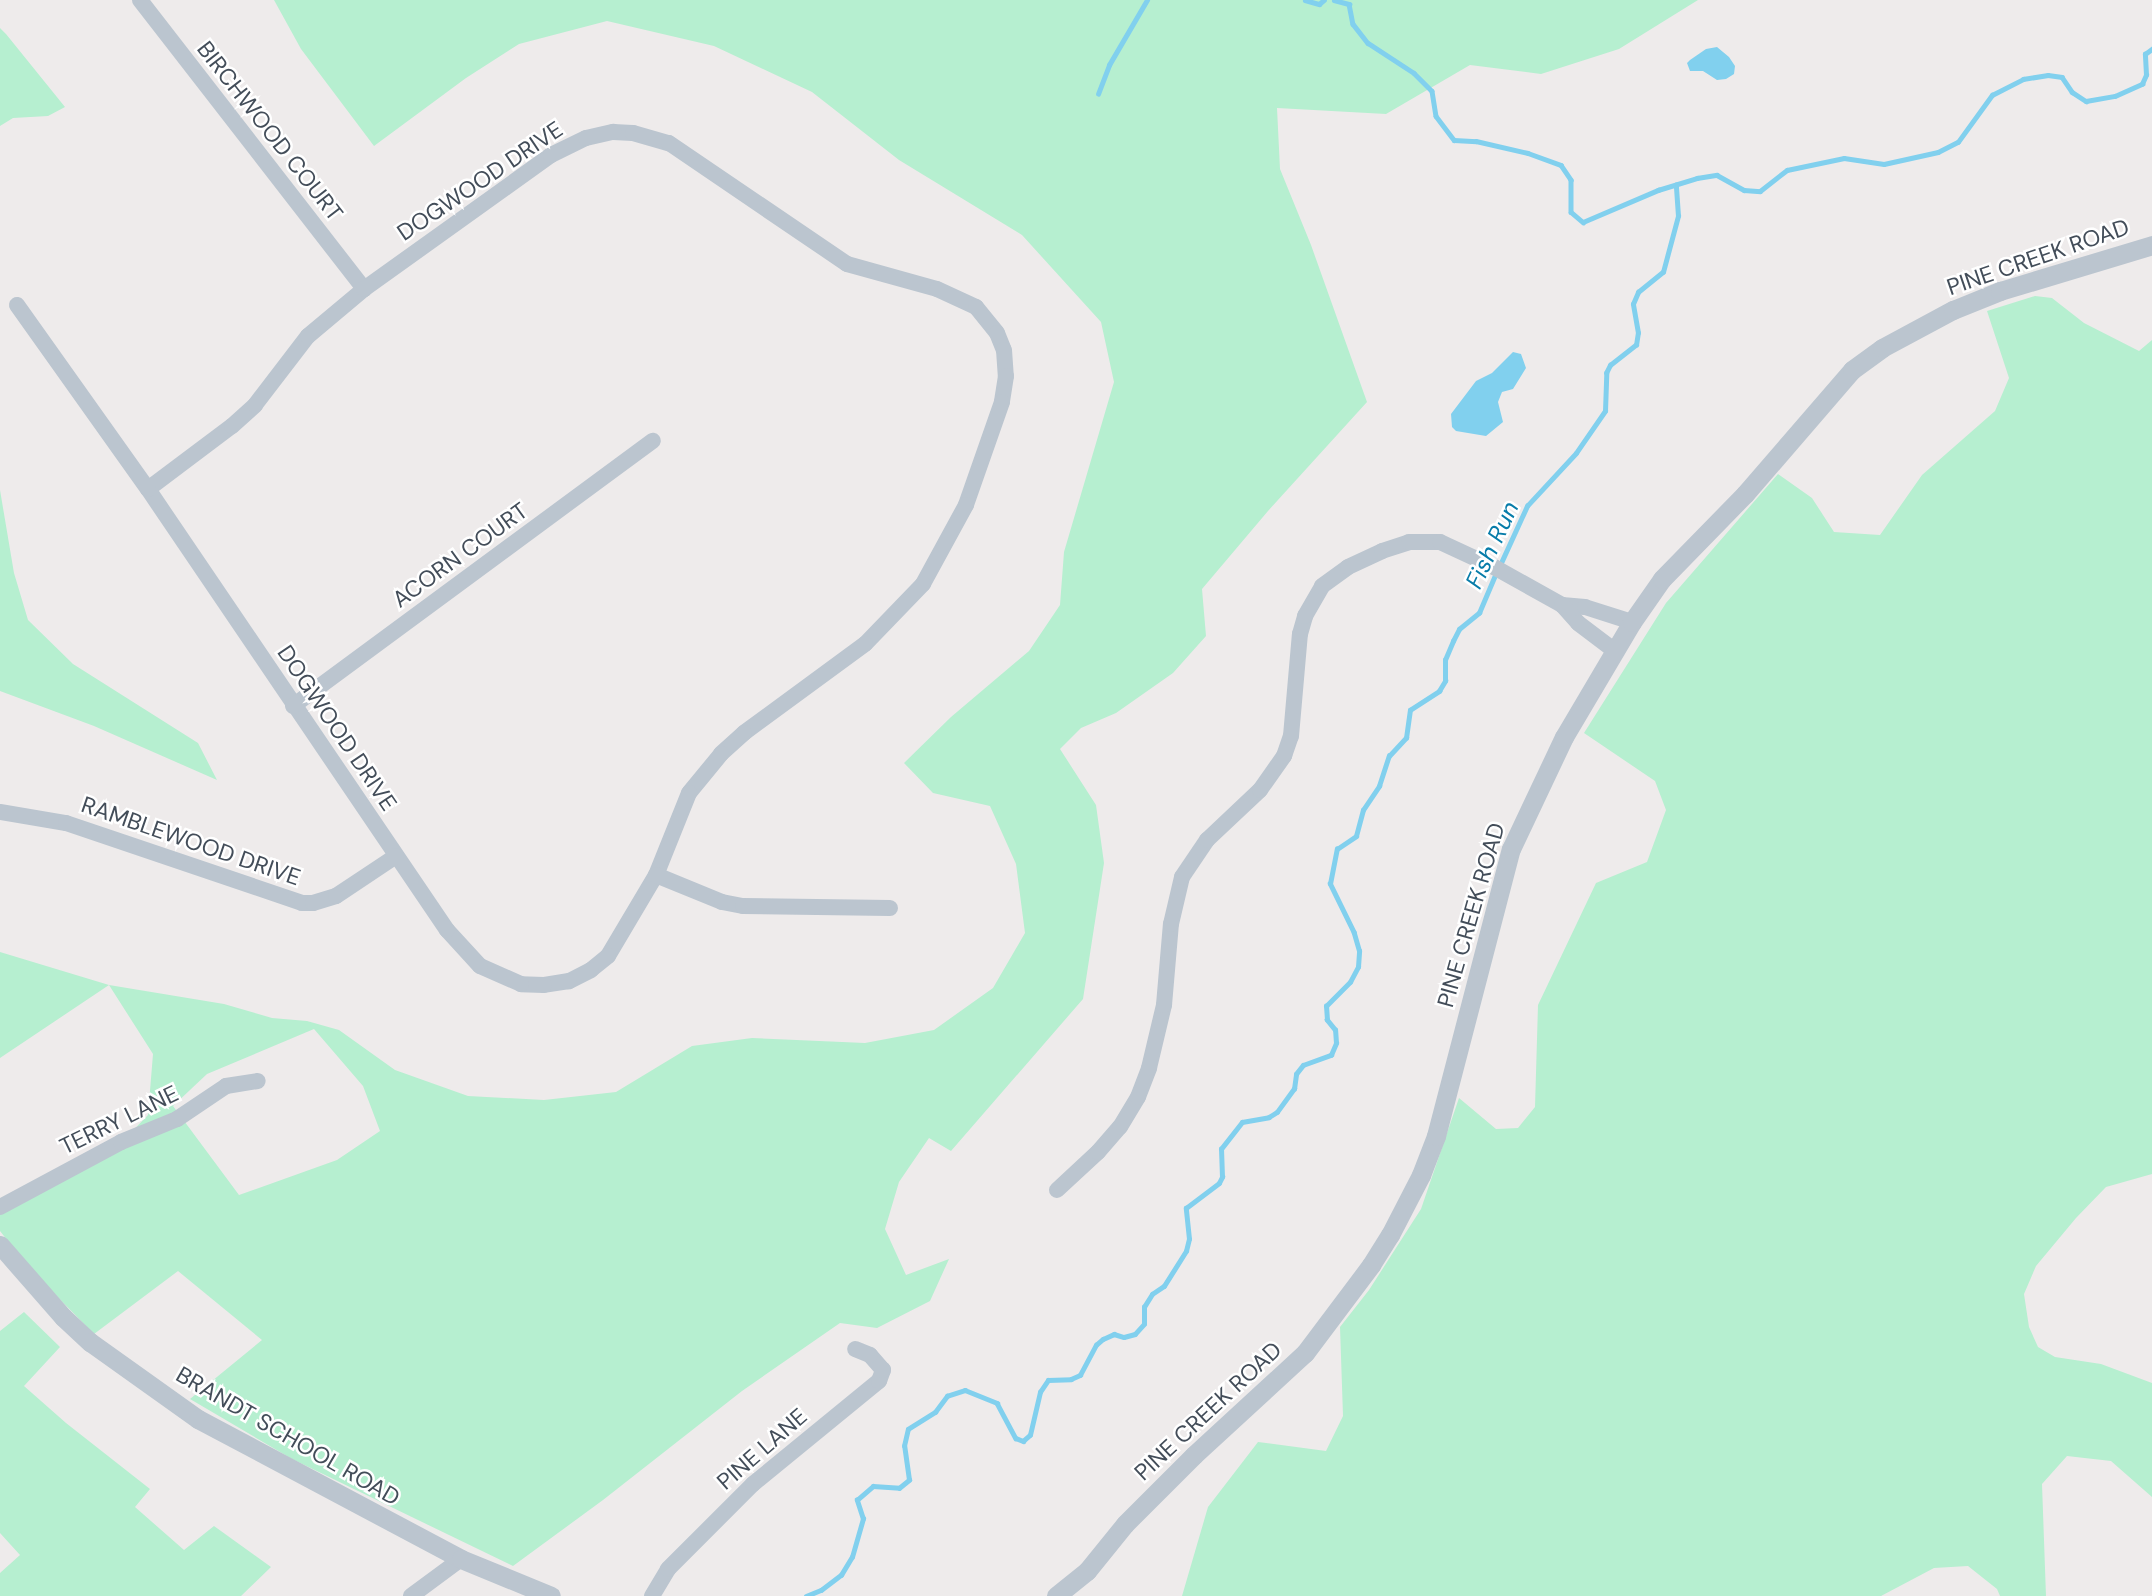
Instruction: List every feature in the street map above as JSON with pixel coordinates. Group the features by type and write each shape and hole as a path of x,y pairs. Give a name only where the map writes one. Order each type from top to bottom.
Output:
{"street":[{"name":"BIRCHWOOD COURT","path":"140,0 364,289"},
{"name":"DOGWOOD DRIVE","path":"633,133 669,143 846,264 937,289 976,307 997,333 1004,350 1006,376 1002,401 966,505 923,584 865,644 744,733 721,754 690,793 656,875 608,956 591,970 569,981 544,985 521,984 481,966 465,950 396,856 148,489 232,426 254,405 308,336 364,289 561,150 586,138 633,133"},
{"name":"PINE CREEK ROAD","path":"1056,1596 1087,1570 1125,1524 1194,1455 1305,1353 1371,1265 1390,1235 1421,1175 1436,1136 1511,849 1564,737 1632,622 1662,579 1745,494 1852,370 1882,348 1954,310 2000,291 2152,245"},
{"path":"17,305 148,489"},
{"name":"ACORN COURT","path":"293,706 653,441"},
{"path":"1056,1190 1098,1152 1120,1127 1138,1097 1149,1068 1161,1019 1171,924 1182,877 1207,840 1260,790 1284,755 1291,736 1300,634 1321,586 1348,567 1382,551 1409,542 1440,542 1485,562 1562,605 1578,623 1615,651"},
{"path":"1562,605 1585,607 1632,622"},
{"name":"RAMBLEWOOD DRIVE","path":"0,811 66,823 302,903 313,904 336,897 396,856"},
{"path":"656,875 722,902 743,906 890,908"},
{"name":"TERRY LANE","path":"0,1207 121,1142 177,1119 226,1086 258,1081"},
{"name":"BRANDT SCHOOL ROAD","path":"0,1245 90,1342 198,1419 461,1559 551,1596"},
{"name":"PINE LANE","path":"652,1596 668,1569 753,1485 879,1381 883,1370 870,1355 855,1349"},
{"path":"411,1596 461,1559"}],"green space":[{"path":"274,0 1698,0 1619,49 1541,74 1470,65 1386,114 1277,108 1280,169 1311,245 1367,402 1268,511 1202,589 1206,636 1173,673 1116,713 1081,728 1060,749 1096,805 1104,863 1083,999 951,1151 929,1138 899,1182 885,1229 906,1275 949,1259 930,1301 877,1328 840,1323 742,1391 603,1500 513,1566 292,1459 190,1399 262,1340 178,1271 94,1334 30,1269 0,1231 0,1212 114,1150 148,1115 153,1054 109,985 224,1004 272,1018 307,1021 339,1030 395,1070 468,1096 544,1100 616,1092 692,1046 752,1038 865,1043 934,1030 993,988 1025,933 1016,864 990,806 933,793 904,763 951,717 1029,651 1060,605 1064,552 1114,382 1101,322 1022,235 899,160 812,92 714,46 607,21 519,44 466,78 374,146 301,49","holes":["314,1029 363,1086 380,1131 337,1160 239,1195 173,1106 207,1074"]},
{"path":"0,28 65,107 48,116 13,118 0,126"},
{"path":"2035,296 2052,298 2084,323 2139,351 2152,340 2152,1174 2106,1187 2036,1266 2024,1294 2029,1327 2038,1347 2055,1357 2101,1364 2152,1383 2152,1497 2111,1461 2067,1456 2042,1484 2046,1596 2000,1596 1997,1589 1968,1566 1934,1568 1881,1596 1182,1596 1208,1507 1258,1442 1326,1451 1343,1416 1340,1327 1369,1290 1421,1209 1459,1098 1496,1129 1518,1128 1535,1107 1538,1005 1596,883 1647,862 1666,810 1655,781 1584,733 1666,603 1778,474 1812,498 1834,532 1880,535 1922,475 1995,411 2009,378 1987,311"},
{"path":"0,490 14,573 28,620 73,664 198,743 217,780 94,726 0,691"},
{"path":"0,952 109,985 0,1058"},
{"path":"24,1312 60,1347 24,1386 150,1489 135,1507 184,1550 214,1526 271,1567 241,1596 0,1596 0,1573 20,1555 0,1533 0,1331"}],"water":[{"path":"1717,47 1735,66 1734,74 1717,80 1703,71 1690,71 1687,63 1690,60 1706,49"},
{"path":"1513,352 1521,354 1526,368 1513,389 1502,392 1498,402 1503,422 1486,436 1456,431 1452,427 1451,414 1476,381 1492,373"}],"waterway":[{"path":"1098,94 1109,65 1147,0"},
{"path":"1305,0 1319,4 1324,0"},
{"path":"1334,0 1349,4 1353,24 1368,43 1414,73 1432,91 1436,116 1454,140 1476,141 1528,153 1561,165 1571,180 1571,212 1583,222 1658,190 1697,178 1717,175 1744,190 1760,191 1787,170 1844,158 1884,164 1938,152 1958,142 1992,95 2023,79 2048,75 2062,77 2072,92 2086,101 2115,96 2142,84 2146,75 2145,54 2152,49"},
{"name":"Fish Run","path":"1500,565 1527,506 1576,453 1605,411 1606,373 1610,365 1636,345 1638,333 1633,304 1638,292 1663,272 1678,216 1676,185"},
{"name":"Fish Run","path":"806,1596 821,1590 841,1575 852,1557 863,1519 857,1500 873,1486 899,1488 909,1480 904,1446 908,1429 935,1412 947,1396 965,1390 997,1403 1016,1438 1023,1441 1030,1435 1040,1392 1048,1380 1071,1379 1080,1375 1096,1345 1103,1339 1114,1334 1124,1337 1135,1334 1144,1324 1144,1307 1152,1294 1164,1286 1186,1251 1189,1239 1186,1208 1219,1183 1222,1177 1221,1149 1242,1122 1269,1117 1277,1112 1294,1089 1296,1074 1303,1065 1331,1055 1336,1043 1335,1030 1327,1020 1326,1006 1350,982 1358,967 1359,951 1354,933 1330,884 1337,849 1356,836 1363,810 1379,786 1389,756 1406,738 1410,710 1439,691 1445,681 1445,660 1453,641 1459,629 1479,613 1496,573"}]}
